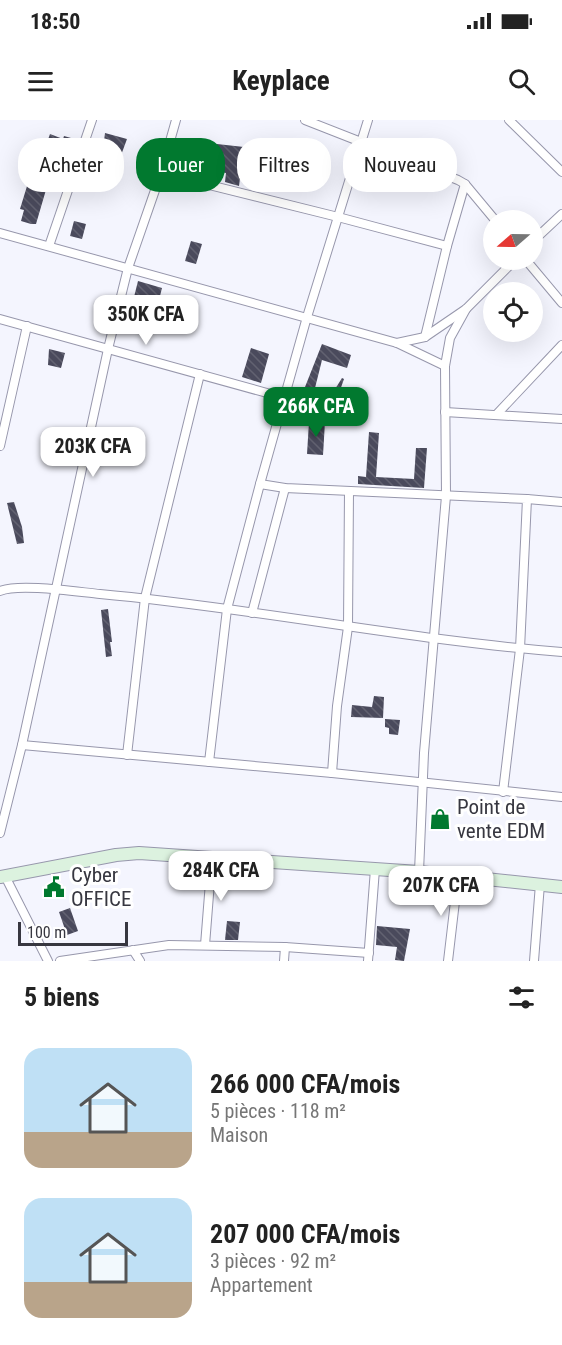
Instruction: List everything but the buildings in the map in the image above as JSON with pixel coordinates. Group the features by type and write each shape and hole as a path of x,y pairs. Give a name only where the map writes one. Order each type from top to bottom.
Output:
{"street":[{"path":"49,246 92,120"},
{"path":"171,138 176,120"},
{"path":"305,120 350,138"},
{"path":"363,138 368,120"},
{"path":"509,120 562,172"},
{"path":"457,181 465,184 487,210"},
{"path":"425,337 465,184"},
{"path":"225,189 447,246"},
{"path":"0,833 22,745 108,349 128,268 154,192"},
{"path":"209,762 227,609 307,317 346,192"},
{"path":"543,232 562,214"},
{"path":"0,232 397,343 445,366"},
{"path":"397,343 425,337 466,309 505,270"},
{"path":"534,270 562,303"},
{"path":"419,873 422,784 446,496 445,366 450,338 466,309"},
{"path":"0,319 285,398"},
{"path":"0,446 3,411 27,326"},
{"path":"497,414 562,345"},
{"path":"127,755 145,598 200,374"},
{"path":"445,412 562,419"},
{"path":"260,484 285,488 562,502"},
{"path":"252,613 285,488"},
{"path":"332,773 337,706 348,627 349,491"},
{"path":"503,792 520,649 527,499"},
{"path":"0,591 12,588 56,590 145,598 435,640 562,652"},
{"path":"22,745 332,773 562,797"},
{"path":"0,786 12,784"},
{"path":"48,961 2,877 139,853 458,876 562,887"},
{"path":"205,945 212,857"},
{"path":"60,961 169,945 285,947 368,957 375,870"},
{"path":"448,961 458,876"},
{"path":"534,961 540,884"},
{"path":"284,961 285,947"},
{"path":"133,950 140,961"}],"place":[{"name":"Point de vente EDM","path":"440,819"},
{"name":"Cyber OFFICE","path":"54,887"}]}
